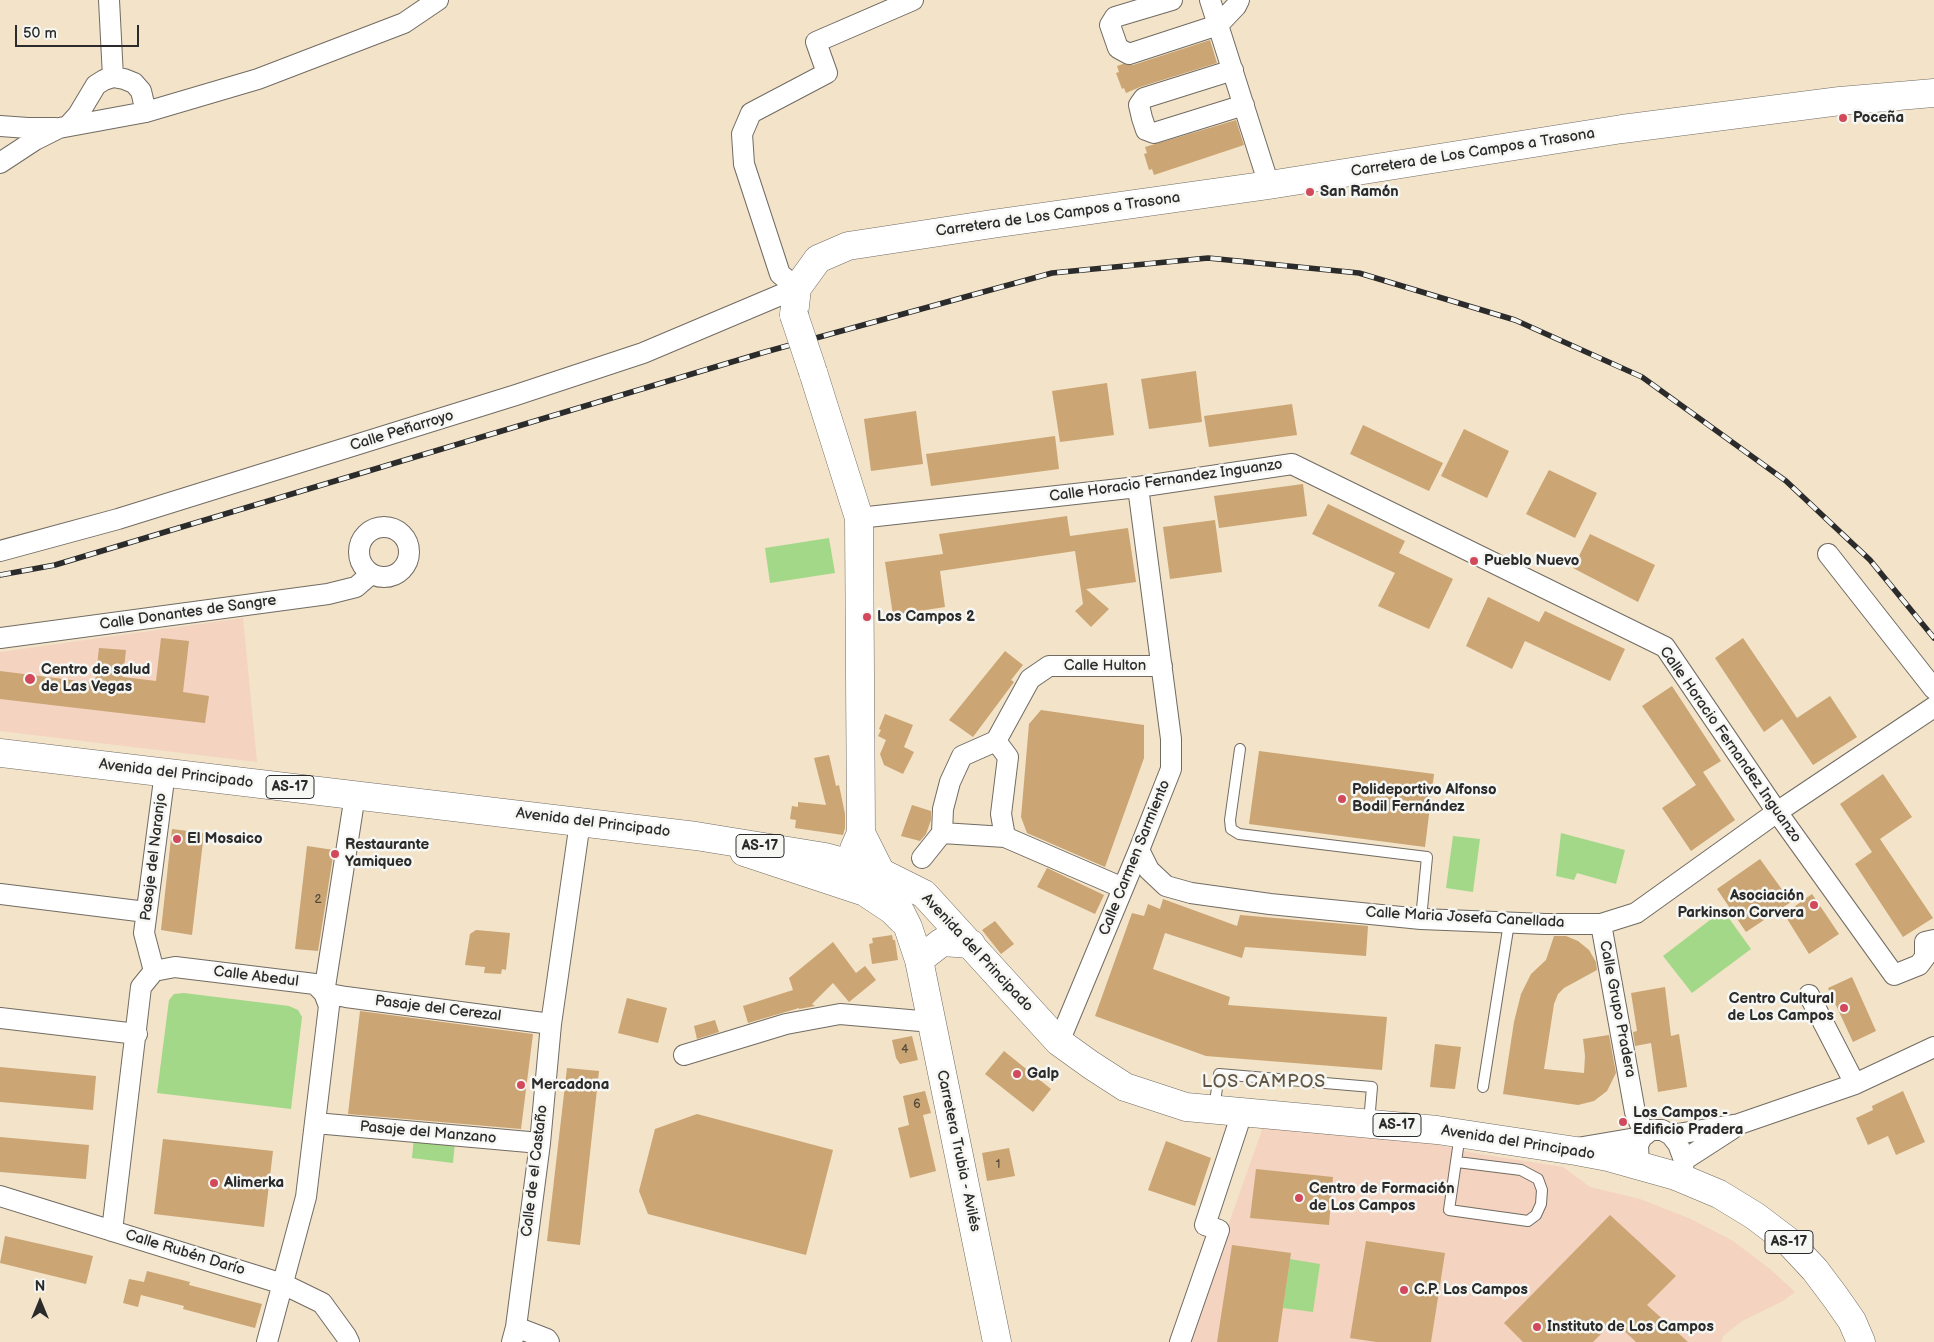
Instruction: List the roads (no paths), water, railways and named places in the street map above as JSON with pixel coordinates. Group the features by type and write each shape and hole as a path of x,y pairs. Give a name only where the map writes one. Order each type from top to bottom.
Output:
{"main road":[{"name":"Carretera de Los Campos a Trasona","path":"861,833 859,518 794,315 797,288 818,259 848,246 1269,185 1622,129 1840,101 1934,93"},
{"name":"Avenida del Principado","path":"0,753 696,836 825,857 880,872 924,894 1059,1042 1090,1066 1126,1087 1186,1107 1369,1122 1461,1133 1608,1157 1639,1166 1683,1170 1755,1216 1788,1241 1815,1270 1836,1298 1852,1321 1861,1342"},
{"path":"825,857 843,854 856,848 861,833"},
{"name":"Carretera Trubia - Avilés","path":"861,833 908,927 919,960 997,1342"},
{"path":"696,836 866,892 892,910 908,927 915,911 925,906 940,910"},
{"path":"919,960 942,942 971,944"}],"street":[{"path":"109,0 113,77"},
{"path":"0,126 28,128 64,127 146,112 258,79 404,23 438,0"},
{"path":"797,288 780,274 744,164 742,134 751,113 827,73 816,42 913,0"},
{"path":"1172,0 1115,17 1110,26 1118,48 1129,54 1218,25 1236,6 1239,0"},
{"path":"1210,0 1269,185"},
{"path":"1233,70 1144,98 1139,105 1142,118 1146,130 1154,134 1244,105"},
{"path":"0,163 34,140 64,127 78,115 96,86 104,80 113,77 134,83 141,91 146,112"},
{"path":"94,90 104,120"},
{"name":"Calle Peñarroyo","path":"0,551 118,519 526,392 643,353 797,288"},
{"name":"Calle Horacio Fernandez Inguanzo","path":"859,518 1138,487 1292,464 1658,642 1664,647 1777,812 1894,975 1919,965 1926,957 1926,942 1934,940"},
{"name":"Calle Carmen Sarmiento","path":"1059,1042 1171,769 1171,739 1138,487"},
{"path":"1828,554 1934,689"},
{"name":"Calle Donantes de Sangre","path":"0,638 328,594 356,587 371,574"},
{"name":"Calle Hulton","path":"996,741 1030,679 1050,666 1162,666"},
{"name":"Calle Maria Josefa Canellada","path":"1139,850 1149,870 1166,886 1191,892 1270,904 1421,919 1509,923 1601,924 1636,913 1777,812 1934,707"},
{"path":"922,858 942,833 950,782 962,756 996,741 1008,757 1001,814 1005,837"},
{"name":"Pasaje del Naranjo","path":"154,971 144,932 165,772"},
{"path":"268,1342 306,1197 329,1006 324,993 355,795"},
{"name":"Calle de el Castaño","path":"514,1335 540,1143 551,1024 580,822"},
{"path":"942,833 1005,837 1123,888"},
{"path":"0,894 146,912"},
{"name":"Calle Grupo Pradera","path":"1601,924 1632,1094 1646,1134"},
{"name":"Calle Abedul","path":"154,971 175,967 315,984 324,993"},
{"path":"112,1231 137,1034 141,986 154,971"},
{"name":"Pasaje del Cerezal","path":"324,993 346,998 551,1024"},
{"path":"1810,995 1855,1084"},
{"path":"684,1055 786,1024 840,1014 932,1022"},
{"path":"0,1018 137,1034"},
{"path":"1671,1135 1739,1124 1855,1084 1934,1047"},
{"path":"1180,1342 1219,1230 1205,1225 1242,1113"},
{"name":"Pasaje del Manzano","path":"315,1123 540,1143"},
{"path":"1568,1150 1662,1130 1671,1135 1678,1144 1683,1170 1739,1124"},
{"path":"1639,1166 1638,1146 1646,1134"},
{"name":"Calle Rubén Darío","path":"0,1196 282,1284 322,1303 349,1342"},
{"path":"514,1335 547,1340 549,1342"}],"lane":[{"path":"1240,749 1230,820 1231,830 1239,834 1427,857 1421,919"},
{"path":"1483,1087 1509,923"},
{"path":"1214,1110 1218,1074 1372,1086 1369,1122"},
{"path":"1457,1162 1521,1170 1538,1180 1542,1190 1541,1204 1536,1215 1528,1221 1449,1210 1461,1133"}],"railway":[{"path":"0,575 55,565 765,352 1052,273 1208,258 1359,273 1515,320 1642,377 1786,481 1870,560 1934,638"}],"place":[{"name":"Poceña","path":"1843,118"},
{"name":"San Ramón","path":"1310,192"},
{"name":"Pueblo Nuevo","path":"1474,561"},
{"name":"Los Campos 2","path":"867,617"},
{"name":"Centro de salud de Las Vegas","path":"30,679"},
{"name":"Polideportivo Alfonso Bodil Fernández","path":"1342,799"},
{"name":"El Mosaico","path":"177,839"},
{"name":"Restaurante Yamiqueo","path":"335,854"},
{"name":"Asociación Parkinson Corvera","path":"1814,905"},
{"name":"Centro Cultural de Los Campos","path":"1844,1008"},
{"name":"Galp","path":"1017,1074"},
{"name":"Mercadona","path":"521,1085"},
{"name":"Los Campos - Edificio Pradera","path":"1623,1122"},
{"name":"Alimerka","path":"214,1183"},
{"name":"Centro de Formación de Los Campos","path":"1299,1198"},
{"name":"C.P. Los Campos","path":"1404,1290"},
{"name":"Instituto de Los Campos","path":"1537,1327"}],"district":[{"name":"LOS CAMPOS","path":"1264,1082"}]}
